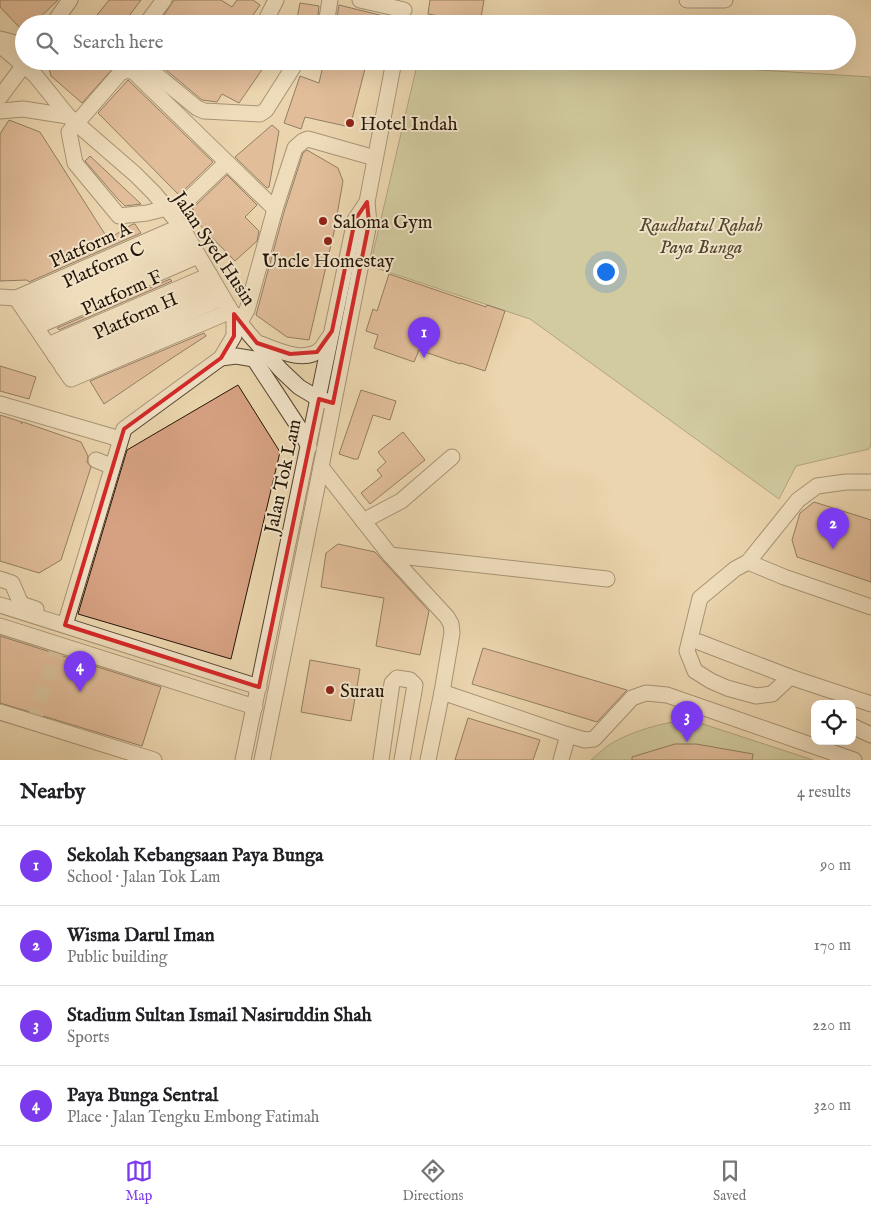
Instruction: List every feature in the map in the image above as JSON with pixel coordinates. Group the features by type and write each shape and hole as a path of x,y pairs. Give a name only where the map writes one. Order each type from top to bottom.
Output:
{"street":[{"path":"59,15 69,0"},
{"path":"153,15 164,0"},
{"path":"268,15 276,0"},
{"path":"328,15 330,0"},
{"path":"360,0 403,11"},
{"path":"687,0 725,0"},
{"path":"0,38 15,43"},
{"name":"Jalan Syed Husin","path":"0,45 15,55"},
{"path":"0,97 21,70"},
{"name":"Jalan Syed Husin","path":"31,70 72,119 135,174 204,266 257,343 281,370 299,386 326,401"},
{"path":"275,210 134,72 127,70 120,73 72,119 69,132 75,163 119,216 147,213 204,266 247,310 275,210 295,148 308,139 375,158"},
{"path":"151,70 197,108 204,111 260,114 266,110 291,70"},
{"name":"Jalan Tok Lam","path":"243,760 309,447 326,401 369,223 367,202 392,70"},
{"path":"0,111 23,109 72,119"},
{"path":"66,622 111,466 124,429 221,358 234,336 204,266 226,163"},
{"name":"Jalan Tok Lam","path":"262,760 321,467 332,331 355,220 367,202"},
{"path":"43,338 204,266"},
{"path":"43,338 204,266"},
{"path":"43,338 204,266"},
{"name":"Platform A","path":"43,338 204,266"},
{"name":"Platform C","path":"43,338 204,266"},
{"path":"0,297 43,338"},
{"path":"257,343 290,354 309,355 320,350 332,331"},
{"path":"221,358 236,356 254,358 291,415 309,447"},
{"path":"0,404 120,439"},
{"path":"363,521 401,501 452,457"},
{"path":"96,460 111,466"},
{"path":"321,467 390,555 447,617 451,624 452,633 428,760"},
{"path":"790,677 772,694 756,696 727,688 695,671 693,647 700,598 748,562 798,500 817,486 846,482 871,482"},
{"path":"390,555 607,579"},
{"path":"748,562 871,607"},
{"path":"0,579 12,583 22,604 66,622 259,687"},
{"path":"0,605 66,622"},
{"path":"0,626 255,706"},
{"path":"693,647 790,677 845,700"},
{"path":"380,760 392,683 397,678 410,680 415,685 402,760"},
{"path":"442,692 586,740 594,740 632,698 646,693 667,695 854,760"},
{"path":"856,702 871,704"},
{"path":"0,712 154,760"},
{"path":"856,728 871,735"},
{"path":"561,760 568,735"}],"highlighted area":[{"path":"367,202 369,223 333,403 319,399 259,687 65,625 124,429 221,358 234,336 234,314 257,343 290,354 317,352 332,331 355,220"}],"green space":[{"name":"Raudhatul Rahah Paya Bunga","path":"416,70 759,70 871,77 871,444 869,449 796,466 779,499 530,319 370,266"},
{"path":"673,722 703,724 813,760 591,760 606,747 621,738 657,725"}],"building":[{"path":"0,0 58,0 42,15 15,15 15,23 0,7"},
{"path":"109,0 141,0 130,15 97,15"},
{"path":"174,0 221,0 232,7 237,0 253,0 260,5 253,15 164,15"},
{"path":"430,0 484,0 481,15 428,14"},
{"path":"300,3 319,6 318,15 298,15"},
{"path":"339,5 380,15 337,15"},
{"path":"49,70 112,70 82,103 51,76"},
{"path":"166,70 262,70 239,103 222,94 217,102 202,100"},
{"path":"322,70 365,70 350,127 305,117 301,129 284,123 300,76 319,83"},
{"path":"128,80 213,162 179,195 98,113"},
{"path":"9,120 40,132 108,239 133,224 141,233 29,282 27,280 0,281 0,134"},
{"path":"272,125 279,131 269,187 267,188 235,157"},
{"path":"307,150 338,168 343,181 334,232 309,340 287,337 256,315 284,212 303,153"},
{"path":"90,156 141,204 125,206 85,161"},
{"path":"227,175 257,205 245,217 259,231 257,241 235,261 189,214"},
{"path":"389,274 486,307 487,305 505,311 485,371 419,350 414,362 374,348 378,335 366,331 373,309 377,311"},
{"path":"170,279 172,281 59,330 57,328"},
{"path":"204,333 206,336 104,404 90,381"},
{"path":"0,366 36,377 29,399 0,391"},
{"path":"238,385 280,452 231,659 78,614 127,450"},
{"path":"361,390 396,401 390,420 373,415 358,459 354,459 339,454"},
{"path":"0,415 22,422 21,424 23,422 81,442 88,456 87,462 91,467 61,560 39,573 0,561"},
{"path":"403,432 425,460 370,504 361,493 382,476 377,470 386,462 378,452"},
{"path":"814,502 871,520 871,582 797,557 792,540 800,513"},
{"path":"338,544 375,552 429,611 420,655 376,646 384,598 321,587 326,553"},
{"path":"0,636 161,687 142,746 0,703"},
{"path":"483,648 627,690 597,722 472,684"},
{"name":"Surau","path":"310,660 360,669 351,721 301,712"},
{"path":"468,718 540,740 533,760 455,760"},
{"path":"675,744 696,744 753,754 752,760 632,760 632,757"}],"tunnel":[{"path":"33,723 59,644"}],"place":[{"name":"Hotel Indah","path":"350,123"},
{"name":"Saloma Gym","path":"323,221"},
{"name":"Uncle Homestay","path":"328,241"},
{"name":"Sekolah Kebangsaan Paya Bunga","path":"424,358"},
{"name":"Wisma Darul Iman","path":"833,549"},
{"name":"Surau","path":"330,690"},
{"name":"Paya Bunga Sentral","path":"80,692"},
{"name":"Stadium Sultan Ismail Nasiruddin Shah","path":"687,742"}]}
